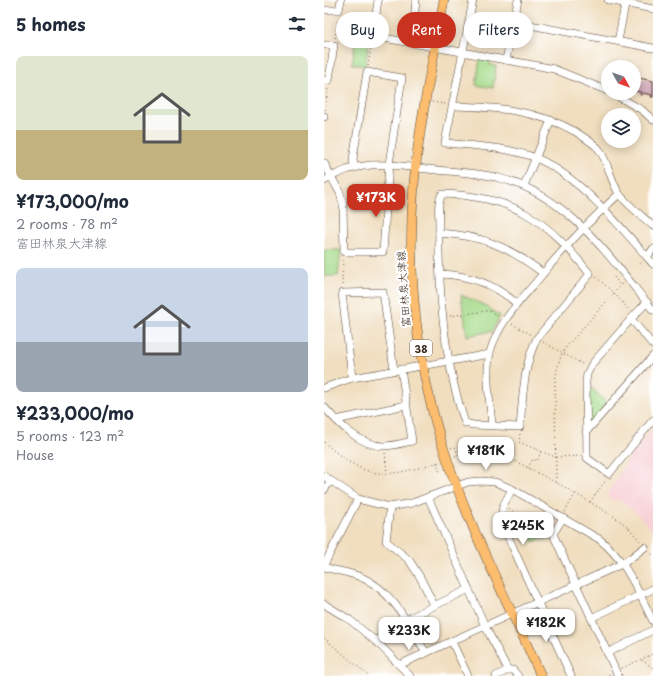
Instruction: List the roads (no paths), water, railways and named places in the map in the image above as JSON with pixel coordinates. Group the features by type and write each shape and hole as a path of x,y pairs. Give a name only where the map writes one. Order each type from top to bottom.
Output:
{"main road":[{"name":"富田林泉大津線","path":"442,12 444,0"},
{"name":"富田林泉大津線","path":"435,48 416,167 412,217 414,296 424,366 442,444 456,486 541,676"}],"street":[{"path":"324,10 339,10 341,0"},
{"path":"378,0 373,36 397,40"},
{"path":"415,12 416,0"},
{"path":"473,0 446,143 500,148 537,158 573,182 603,209 653,264"},
{"path":"516,12 518,0"},
{"path":"608,0 625,2 653,9"},
{"path":"618,41 625,2"},
{"path":"533,25 653,48"},
{"path":"324,44 334,45 327,80"},
{"path":"441,48 554,70 601,88"},
{"path":"506,60 509,48"},
{"path":"324,163 340,193 343,204 344,252 383,252 389,164 402,78 367,72 353,159 354,166"},
{"path":"624,100 642,110 653,120"},
{"path":"453,106 516,110 551,120 586,139 597,148 606,161 619,194 653,226"},
{"path":"524,186 537,158 551,120"},
{"path":"324,181 354,166 389,164 485,174 524,186 557,204 583,227 653,310"},
{"path":"442,194 485,198 525,212 543,224 567,245 590,274 537,338 531,349 525,376 520,427 473,425 465,423 459,406 450,361 440,274 439,233 440,197 442,194"},
{"path":"492,425 488,384 490,354 495,336 517,304 567,245 583,227 619,194"},
{"path":"439,233 477,238 496,244 513,252 543,273"},
{"path":"647,257 653,249"},
{"path":"440,274 474,278 510,297 517,304"},
{"path":"324,406 336,420 363,441 385,446 412,442 406,405 382,292 342,293 352,378"},
{"path":"647,302 590,368 586,381 587,458 609,474 653,420"},
{"path":"633,318 653,345"},
{"path":"324,388 352,378 490,354"},
{"path":"586,432 653,356"},
{"path":"336,420 406,405"},
{"path":"324,476 330,482 358,499 390,507 412,504 468,482 488,480 512,489 599,539 613,550 624,563 653,622"},
{"path":"324,490 330,482"},
{"path":"512,489 503,506 501,521 571,676"},
{"path":"428,497 485,626 508,670"},
{"path":"358,499 324,566 363,578 382,590 394,604 426,653"},
{"path":"390,507 386,541 409,560 420,577 434,605"},
{"path":"562,518 553,534 617,674"},
{"path":"399,665 624,563 645,547"},
{"path":"375,641 405,620 469,589"},
{"path":"591,618 653,589"},
{"path":"324,604 350,620 375,641 410,676"},
{"path":"607,652 653,630"},
{"path":"452,642 468,676"},
{"path":"496,676 508,670 514,670 518,676"}]}
